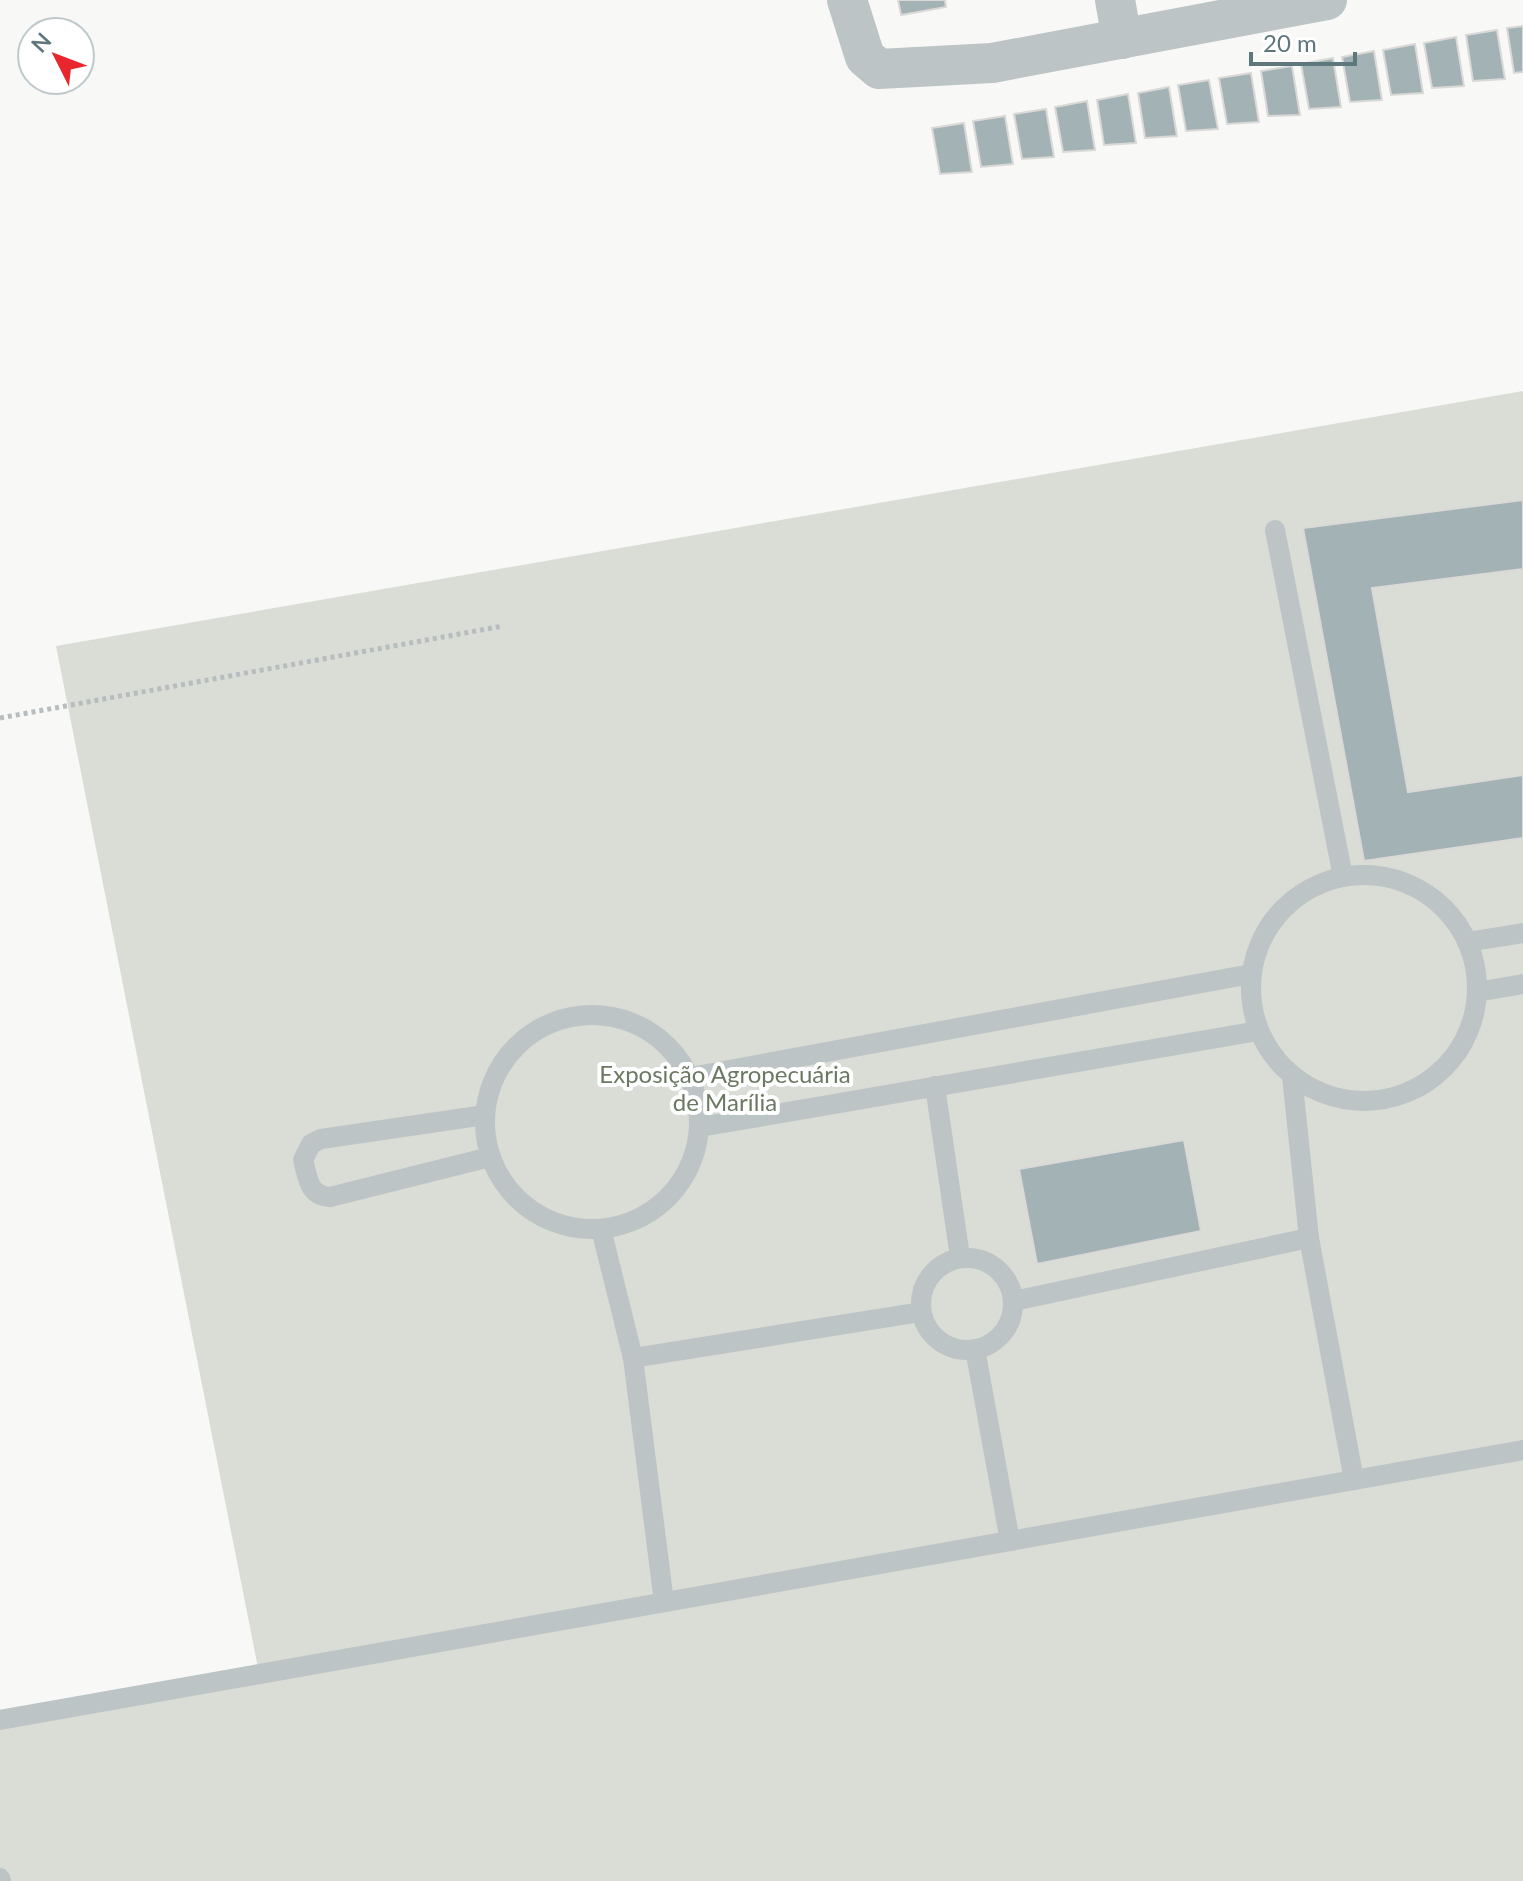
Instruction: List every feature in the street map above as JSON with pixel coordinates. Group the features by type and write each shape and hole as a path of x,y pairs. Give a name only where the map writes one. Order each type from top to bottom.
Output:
{"street":[{"path":"847,0 865,57 879,69 992,63 1327,0"},
{"path":"1115,0 1122,39"}],"lane":[{"path":"1275,530 1343,877"},
{"path":"1373,875 1403,881 1430,896 1452,916 1467,942 1477,992 1468,1033 1444,1067 1410,1092 1369,1102 1328,1096 1292,1076 1272,1055 1258,1031 1251,1003 1251,974 1259,947 1272,922 1292,901 1316,886 1343,877 1373,875"},
{"path":"1467,942 1523,933"},
{"path":"691,1077 1251,974"},
{"path":"1477,992 1523,984"},
{"path":"593,1014 633,1022 668,1044 691,1077 700,1127 694,1158 680,1185 658,1207 631,1222 601,1229 566,1227 533,1213 507,1188 490,1157 485,1115 495,1076 519,1043 554,1021 593,1014"},
{"path":"700,1127 1258,1031"},
{"path":"1292,1076 1309,1238 1354,1480"},
{"path":"935,1086 960,1257"},
{"path":"485,1115 321,1139 311,1144 303,1160 310,1187 321,1197 330,1197 490,1157"},
{"path":"601,1229 633,1358 664,1602"},
{"path":"1014,1301 1309,1238"},
{"path":"960,1257 990,1263 1003,1273 1014,1301 1004,1333 991,1344 975,1349 946,1346 926,1326 921,1312 925,1283 946,1262 960,1257"},
{"path":"633,1358 921,1312"},
{"path":"975,1349 1010,1541"},
{"path":"0,1720 1523,1450"}],"path":[{"path":"0,718 503,626"}],"green space":[{"name":"Exposição Agropecuária de Marília","path":"1523,391 1523,1881 0,1881 0,1720 260,1678 56,646"}],"building":[{"path":"898,0 945,0 946,7 901,15"},
{"path":"1523,26 1523,72 1514,73 1507,28"},
{"path":"1497,30 1505,79 1473,81 1466,35"},
{"path":"1456,37 1464,86 1432,88 1424,43"},
{"path":"1415,44 1423,93 1391,95 1383,50"},
{"path":"1374,51 1382,100 1350,102 1342,57"},
{"path":"1333,58 1341,107 1309,109 1301,64"},
{"path":"1292,66 1300,115 1268,116 1261,71"},
{"path":"1251,73 1259,122 1227,124 1219,78"},
{"path":"1209,80 1218,129 1186,131 1178,85"},
{"path":"1169,87 1177,136 1145,138 1138,93"},
{"path":"1128,94 1136,143 1104,145 1097,100"},
{"path":"1087,101 1095,150 1063,152 1055,107"},
{"path":"1046,109 1054,157 1022,159 1014,114"},
{"path":"1005,116 1013,164 981,167 973,121"},
{"path":"964,123 972,172 940,174 932,128"},
{"path":"1523,500 1523,569 1372,588 1408,792 1523,775 1523,838 1364,861 1303,528"},
{"path":"1184,1140 1201,1231 1037,1264 1019,1169"}]}
